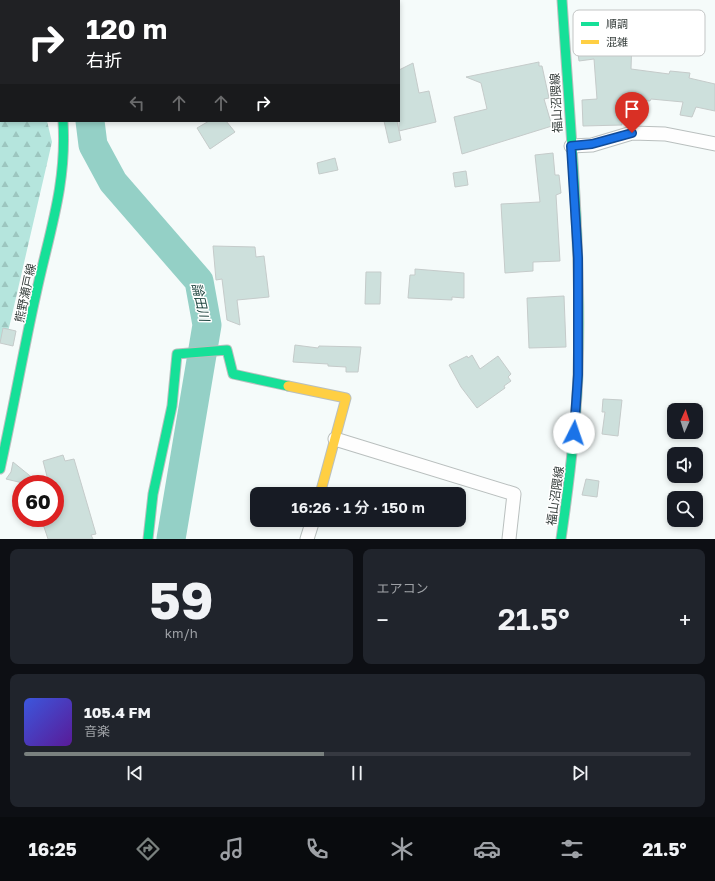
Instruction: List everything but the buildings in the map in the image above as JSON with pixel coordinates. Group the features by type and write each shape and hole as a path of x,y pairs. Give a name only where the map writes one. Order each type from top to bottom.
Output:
{"main road":[{"name":"福山沼隈線","path":"561,539 573,448 578,375 578,258 562,0"},
{"name":"熊野瀬戸線","path":"0,469 42,267 60,200 65,165 63,122"},
{"path":"148,539 153,494 172,406 177,354 227,350 233,374 346,398 322,487"}],"street":[{"path":"571,146 592,144 632,133 665,134 715,144"},
{"path":"335,439 514,494 509,539"},
{"path":"307,539 311,527"}],"green space":[{"path":"0,122 47,122 52,142 8,332 0,343"}],"waterway":[{"name":"論田川","path":"90,122 93,145 113,182 199,281 207,325 171,539"}],"traffic: fast":[{"path":"561,539 576,415 579,327 577,233 562,0"},
{"path":"0,469 31,316 60,188 64,144 63,122"},
{"path":"148,539 153,494 172,406 177,354 227,350 233,374 288,386"}],"traffic: slow":[{"path":"288,386 346,398 322,487"}],"route":[{"path":"574,433 578,375 578,258 571,146 613,140 632,133"}]}
